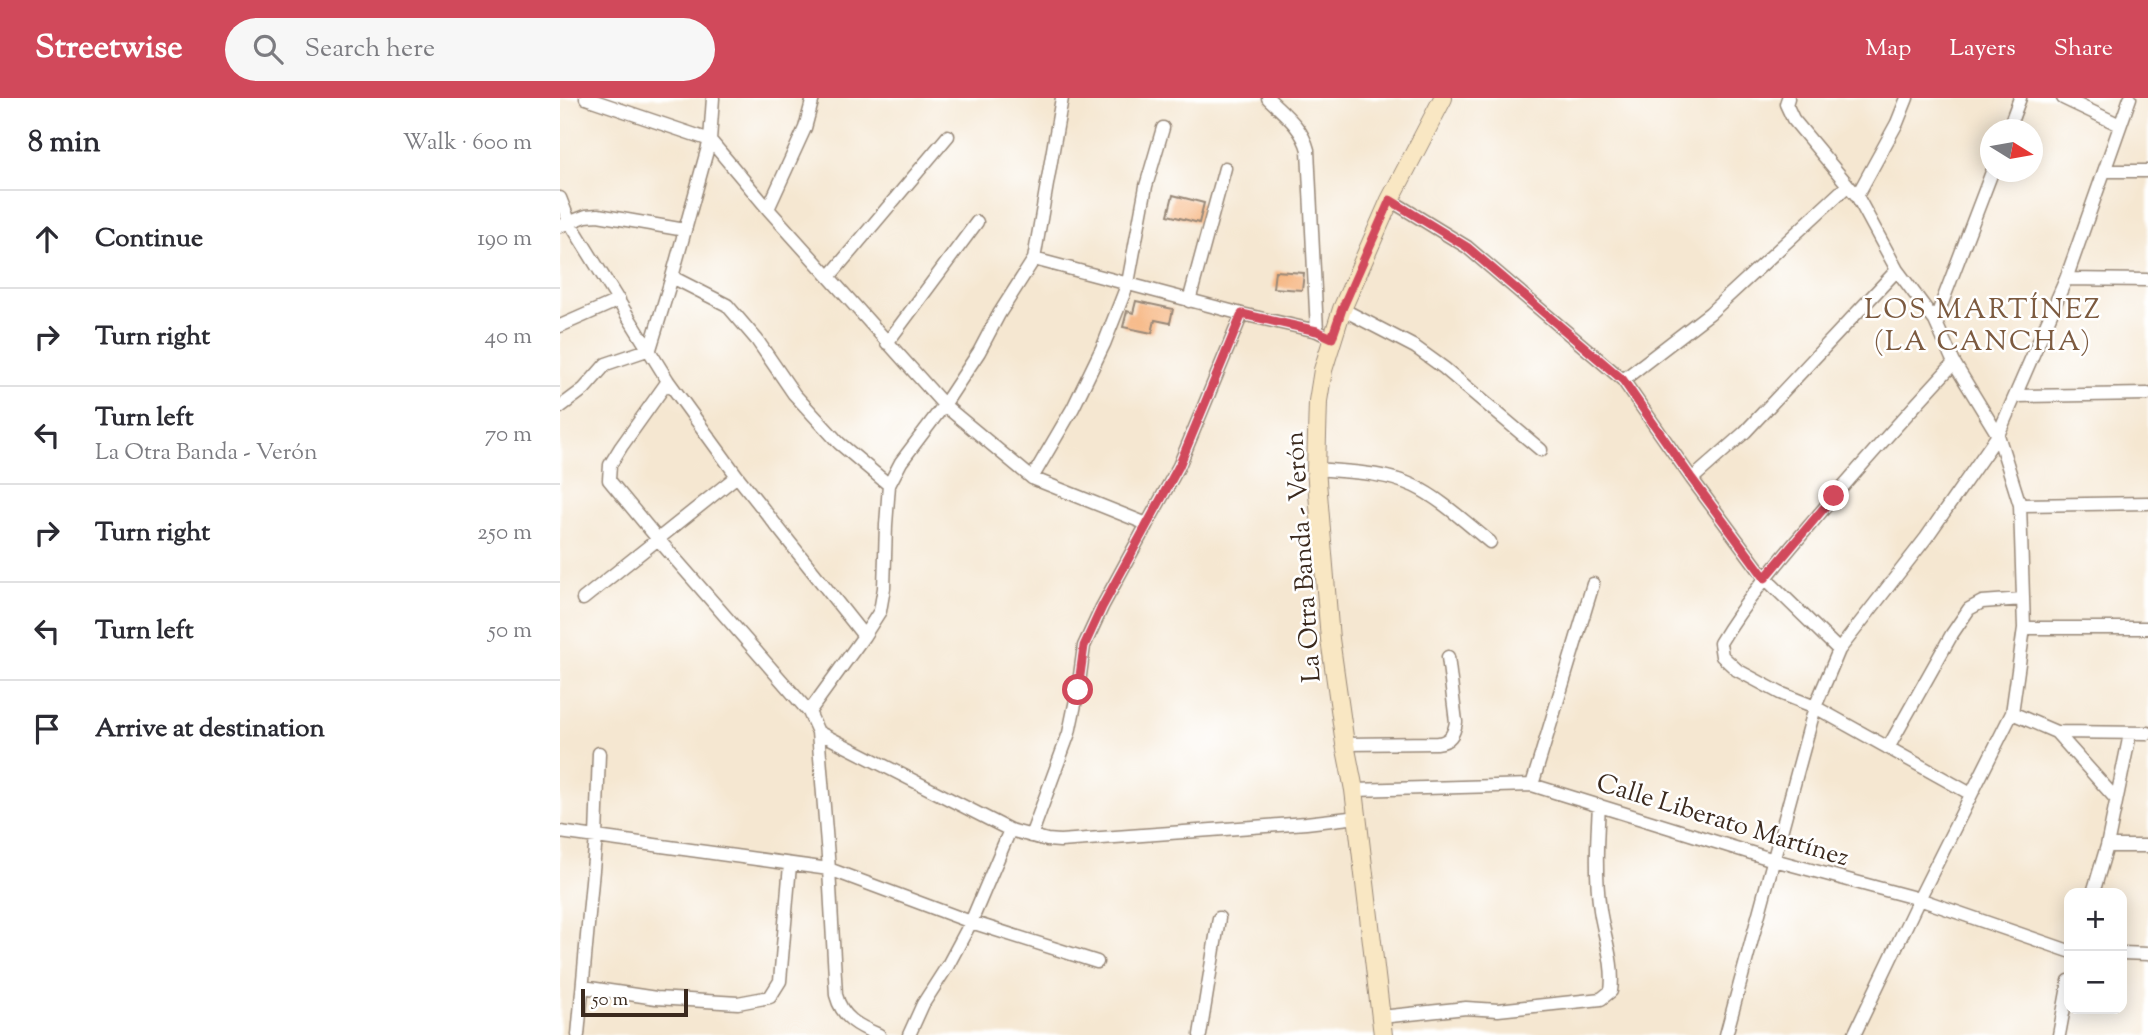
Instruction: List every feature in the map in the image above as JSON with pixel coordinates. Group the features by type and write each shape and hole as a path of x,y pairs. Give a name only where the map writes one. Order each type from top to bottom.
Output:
{"main road":[{"name":"La Otra Banda - Verón","path":"1382,1026 1358,817 1330,639 1316,469 1318,401 1323,370 1324,335 1342,309 1390,200 1443,98"}],"street":[{"path":"586,98 710,140 768,209 944,405 1032,478 1147,524"},
{"path":"650,349 710,140 713,98"},
{"path":"768,209 805,128 813,98"},
{"path":"809,712 880,611 884,588 889,485 901,461 944,405 979,352 1034,258 1062,98"},
{"path":"1034,258 1324,335 1308,150 1305,138 1297,126 1268,98"},
{"path":"1788,98 1786,104 1793,119 1857,195 1897,270 1935,321 1954,363 1998,435 2020,505 2024,628 2011,713 1854,1035"},
{"path":"1857,195 1908,98"},
{"path":"2012,119 2020,98"},
{"path":"2063,98 2120,125"},
{"path":"1726,1035 1815,707 1839,650 1926,538 1998,435 2066,279 2130,98"},
{"path":"1032,478 1073,408 1104,344 1128,283 1146,186 1163,128"},
{"path":"829,277 948,136"},
{"path":"1189,301 1225,168"},
{"path":"2105,171 2148,171"},
{"path":"1935,321 1988,182"},
{"path":"1623,380 1710,313 1847,186"},
{"path":"560,198 564,223 619,300 668,381 737,476 864,636"},
{"path":"1390,200 1467,247 1623,380 1765,578 1839,650"},
{"path":"564,223 598,215 685,230"},
{"path":"887,343 977,222"},
{"path":"1692,479 1745,432 1897,270"},
{"path":"673,276 727,305 757,340 794,394 839,443 889,485"},
{"path":"2066,279 2148,280"},
{"path":"560,326 619,300"},
{"path":"1342,309 1415,347 1541,450"},
{"path":"1031,836 1069,733 1084,646 1102,607 1179,466 1242,314"},
{"path":"560,407 584,388 606,364 650,349"},
{"path":"1954,363 1892,430 1765,578 1734,618 1720,643 1722,656 1737,670 1755,681 1815,707 1971,794"},
{"path":"668,381 610,465 609,480 809,712 818,732 836,995 839,1006 856,1025 879,1035"},
{"path":"2017,396 2148,394"},
{"path":"1316,469 1372,474 1413,486 1439,502 1490,542"},
{"path":"583,599 737,476"},
{"path":"2020,505 2148,503"},
{"path":"1532,785 1593,584"},
{"path":"1888,748 1952,634 1969,609 1982,602 2023,599"},
{"path":"2024,628 2148,628"},
{"path":"1345,744 1437,743 1449,739 1455,722 1448,657"},
{"path":"2011,713 2056,732 2148,733"},
{"path":"818,732 1010,830 1047,840 1306,823 1358,817"},
{"path":"2056,732 2116,799"},
{"path":"2094,888 2107,846 2130,734"},
{"path":"578,1035 596,838 599,753"},
{"name":"Calle Liberato Martínez","path":"1354,790 1532,785 1774,860 1919,899 2064,949"},
{"path":"1382,1026 1466,1008 1497,1010 1601,999 1611,991 1613,976 1600,908 1597,858 1599,805"},
{"path":"909,1035 923,1004 971,922 1010,830"},
{"path":"560,832 829,869 971,922 1097,962"},
{"path":"2107,846 2148,846"},
{"path":"583,987 656,998 738,1003 770,997 780,981 790,865"},
{"path":"1200,1035 1219,918"},
{"path":"2127,953 2148,954"},
{"path":"2060,1035 2064,1011"}],"building":[{"path":"1173,195 1204,203 1199,223 1168,215"},
{"path":"1275,271 1304,273 1302,290 1273,288"},
{"path":"1136,301 1173,309 1170,323 1155,320 1152,333 1123,327 1127,311 1133,313"}],"district":[{"name":"LOS MARTÍNEZ (LA CANCHA)","path":"1983,324"}],"route":[{"path":"1078,690 1084,646 1102,607 1179,466 1242,314 1317,331 1332,338 1390,200 1467,247 1623,380 1765,578 1834,496"}]}
